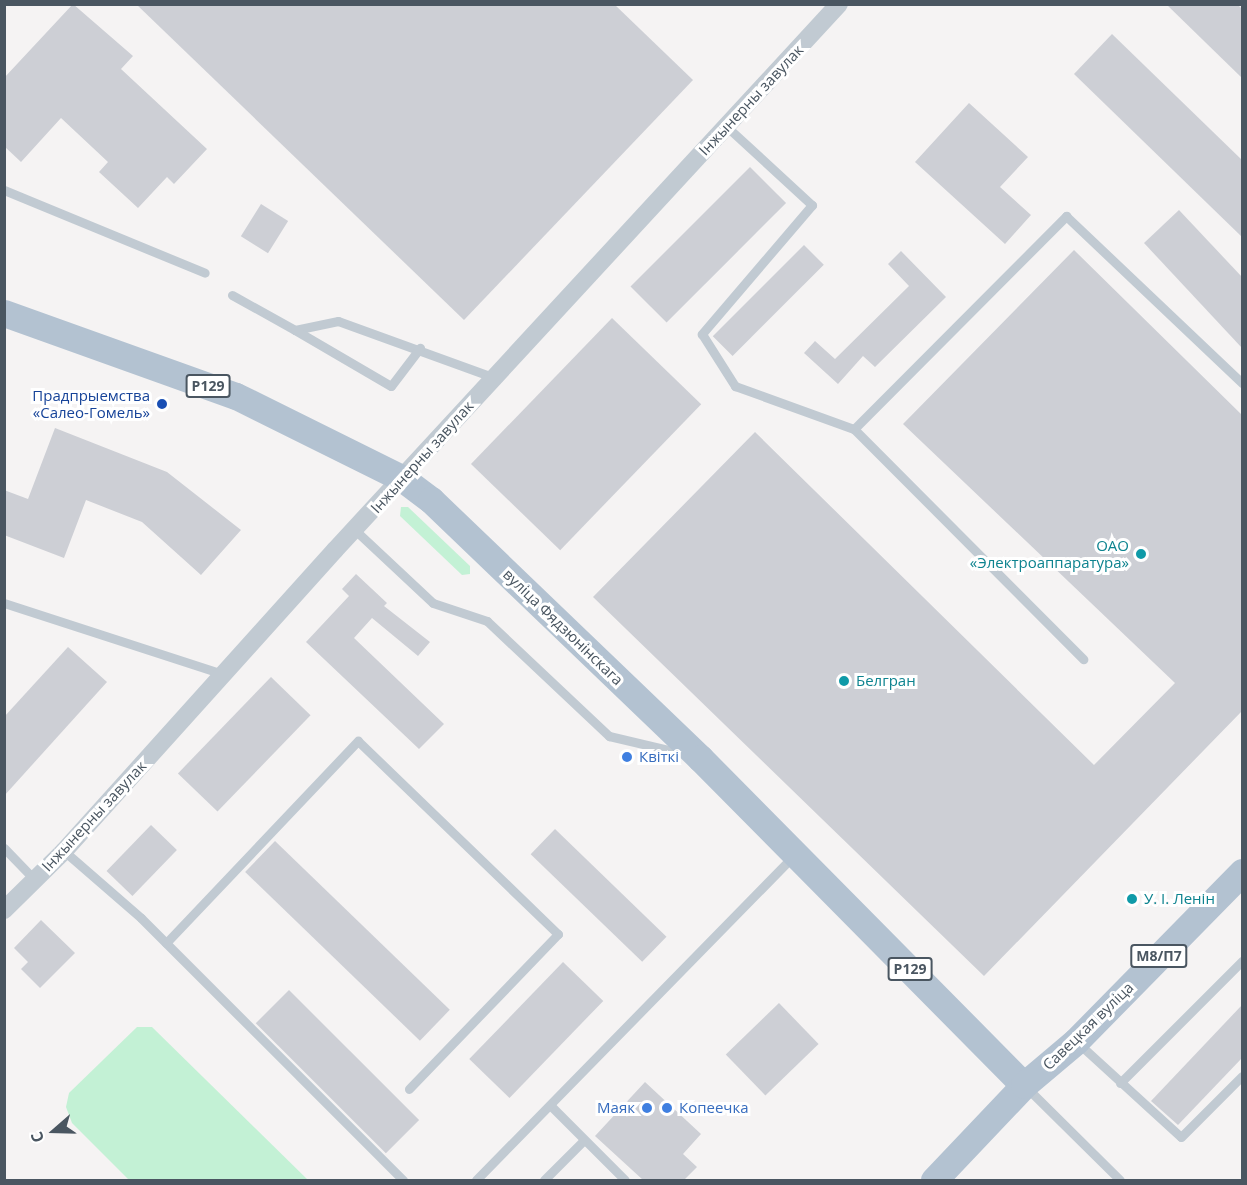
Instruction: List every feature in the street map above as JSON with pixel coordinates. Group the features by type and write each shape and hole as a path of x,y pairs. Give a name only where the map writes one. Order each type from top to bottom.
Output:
{"main road":[{"name":"вуліца Фядзюнінскага","path":"4,313 236,396 403,479 430,500 700,758 1024,1084"},
{"name":"Савецкая вуліца","path":"934,1180 1024,1084 1076,1041 1242,872"}],"street":[{"name":"Інжынерны завулак","path":"4,910 64,851 493,378 839,4"}],"lane":[{"path":"726,126 812,205 702,334 735,386 854,429 1083,659"},
{"path":"4,190 205,273"},
{"path":"854,429 1066,216 1242,383"},
{"path":"232,295 391,386 420,348"},
{"path":"295,330 338,321 420,348 493,378"},
{"path":"356,531 433,603 487,621 609,736 700,758"},
{"path":"4,603 223,674"},
{"path":"166,943 358,741 558,934 409,1089"},
{"path":"4,848 34,880"},
{"path":"64,851 166,943 403,1180"},
{"path":"476,1180 552,1107 795,854"},
{"path":"1120,1083 1242,961"},
{"path":"1076,1041 1181,1137 1242,1076"},
{"path":"1024,1084 1120,1180"},
{"path":"552,1107 582,1141 625,1180"},
{"path":"544,1180 582,1141"}],"green space":[{"path":"401,507 408,507 470,566 470,574 462,575 400,516"},
{"path":"137,1027 152,1027 308,1180 129,1180 72,1123 66,1107 69,1093"}],"building":[{"path":"73,4 133,56 121,69 207,149 174,184 167,177 138,208 99,172 108,162 61,118 21,162 4,146 4,78"},
{"path":"136,4 614,4 693,80 464,320"},
{"path":"1166,4 1237,4 1242,9 1242,78"},
{"path":"1112,34 1242,160 1242,237 1074,74"},
{"path":"969,103 1028,157 1000,187 1031,215 1005,244 915,162"},
{"path":"750,167 786,203 667,323 630,287"},
{"path":"261,204 288,221 268,253 241,236"},
{"path":"1179,210 1242,277 1242,348 1144,243"},
{"path":"804,245 824,265 733,356 713,336"},
{"path":"1074,250 1242,415 1242,711 984,976 593,597 755,432 1094,765 1175,683 903,424"},
{"path":"901,251 946,297 875,367 863,356 838,384 804,353 815,341 835,359 909,286 888,264"},
{"path":"612,318 701,404 560,550 471,464"},
{"path":"55,428 167,472 241,530 201,575 142,522 86,500 64,558 4,535 4,490 28,499"},
{"path":"356,574 387,603 384,606 430,642 418,656 372,618 354,638 444,724 419,749 306,642 349,596 342,589"},
{"path":"68,647 107,682 4,796 4,717"},
{"path":"271,677 311,715 217,812 178,773"},
{"path":"151,825 177,850 132,896 107,871"},
{"path":"555,829 666,937 642,962 531,854"},
{"path":"275,841 450,1010 420,1041 245,872"},
{"path":"41,920 75,953 40,988 21,969 28,962 14,948"},
{"path":"563,962 603,1001 510,1098 469,1059"},
{"path":"289,990 419,1120 386,1153 256,1023"},
{"path":"779,1003 819,1044 765,1095 726,1054"},
{"path":"1242,1005 1242,1058 1178,1125 1151,1101"},
{"name":"Маяк","path":"645,1082 701,1134 683,1154 697,1167 684,1180 643,1180 595,1136"}],"place":[{"name":"Прадпрыемства «Салео-Гомель»","path":"162,404"},
{"name":"ОАО «Электроаппаратура»","path":"1141,554"},
{"name":"Белгран","path":"844,681"},
{"name":"Квіткі","path":"627,757"},
{"name":"У. І. Ленін","path":"1132,899"},
{"name":"Маяк","path":"647,1108"},
{"name":"Копеечка","path":"667,1108"}]}
